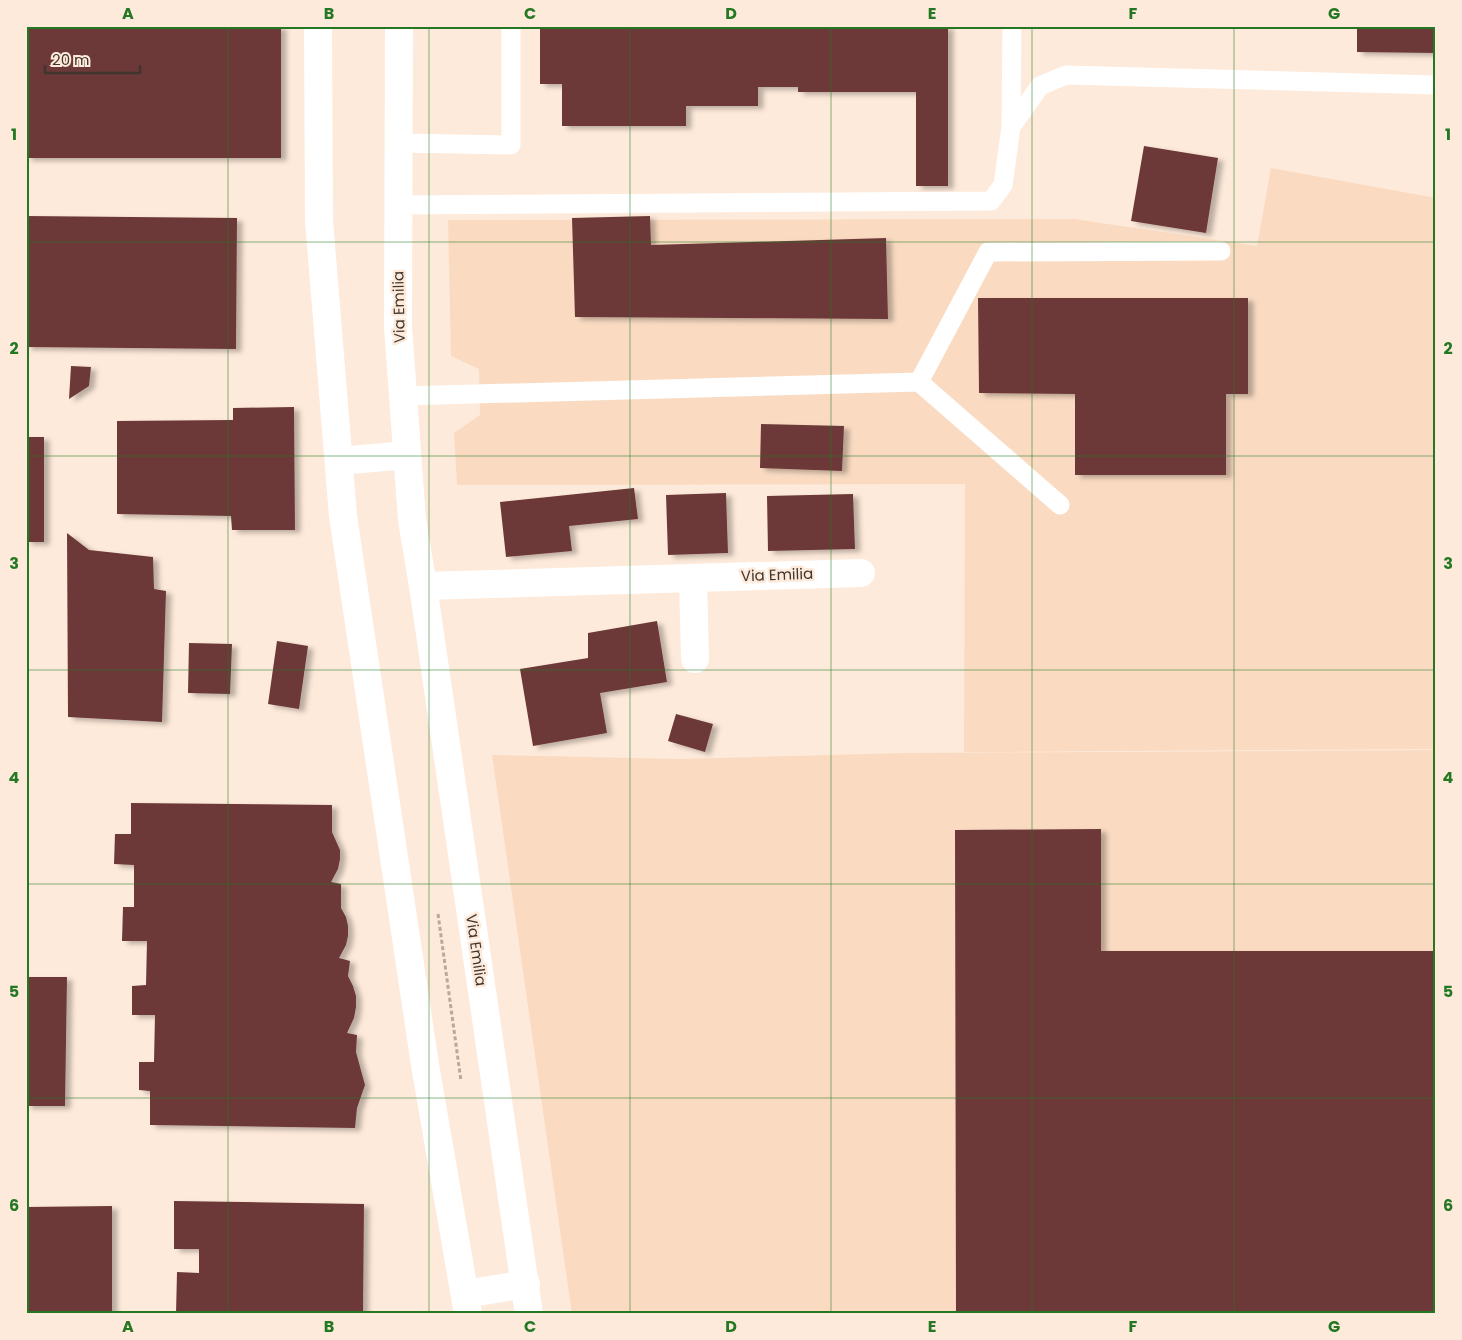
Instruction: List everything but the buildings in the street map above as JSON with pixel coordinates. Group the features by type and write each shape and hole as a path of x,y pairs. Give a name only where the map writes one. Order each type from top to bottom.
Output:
{"street":[{"path":"318,26 319,220 343,516 424,1056 467,1304 526,1284"},
{"name":"Via Emilia","path":"399,26 398,327 412,520 529,1314"},
{"path":"339,461 407,455"},
{"name":"Via Emilia","path":"423,586 861,573"},
{"path":"693,578 695,659"}],"lane":[{"path":"399,143 511,146 511,26"},
{"path":"399,205 991,201 1003,185 1011,127 1012,26"},
{"path":"1011,127 1040,86 1066,75 1436,85"},
{"path":"919,382 988,252 1221,251"},
{"path":"403,396 919,382 1060,505"}],"path":[{"path":"438,914 462,1089"}],"shaded area":[{"path":"1271,168 1436,198 1436,749 964,752 965,484 457,485 454,433 480,415 479,369 451,356 448,220 1074,219 1257,246"},
{"path":"1436,750 1436,1314 572,1314 492,755 681,759 907,753"}]}
